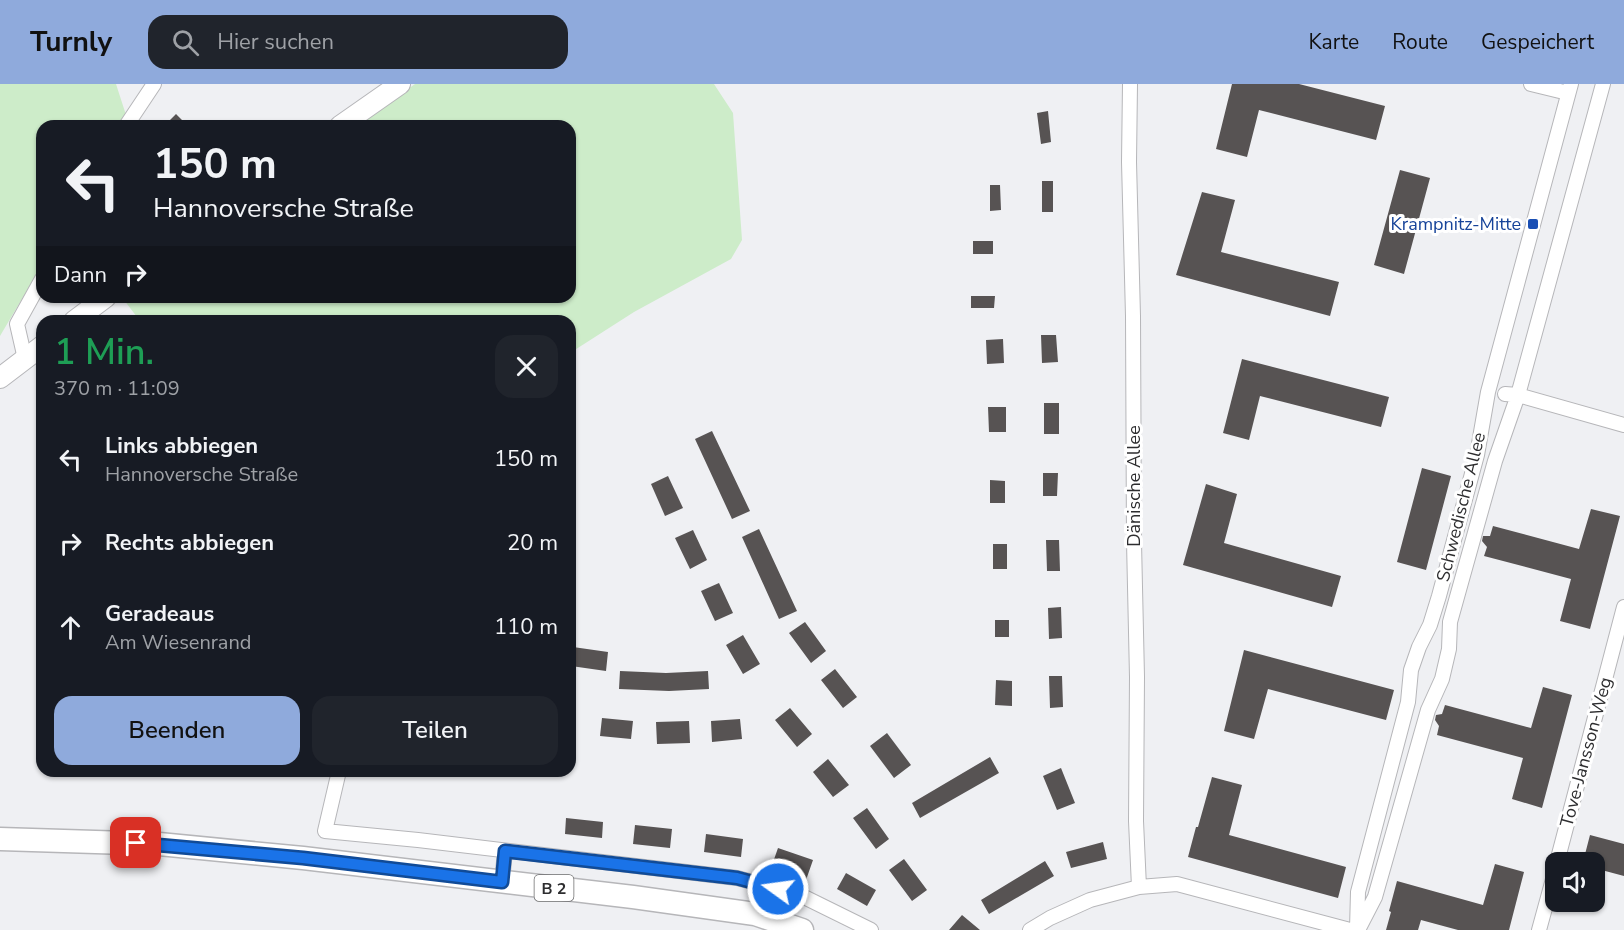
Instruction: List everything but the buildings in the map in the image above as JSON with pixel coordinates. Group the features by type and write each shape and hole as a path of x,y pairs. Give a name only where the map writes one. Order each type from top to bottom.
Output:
{"main road":[{"name":"B 2","path":"0,839 159,844 303,858 633,897 755,914 802,930"}],"street":[{"path":"130,120 154,84"},
{"path":"348,120 399,84"},
{"name":"Dänische Allee","path":"1130,84 1137,677 1136,821 1139,887"},
{"path":"1532,84 1570,89"},
{"name":"Schwedische Allee","path":"1357,930 1376,897 1428,710 1442,679 1449,649 1450,622 1512,394 1603,84"},
{"name":"Schwedische Allee","path":"1357,930 1358,891 1408,702 1411,670 1419,646 1430,625 1439,596 1477,455 1488,392 1570,89"},
{"path":"25,359 17,324 36,290"},
{"path":"82,315 98,303"},
{"path":"0,378 36,351"},
{"path":"1512,394 1624,425"},
{"name":"Tove-Jansson-Weg","path":"1560,852 1624,606"},
{"path":"338,777 325,831 737,878 798,894 871,930"},
{"path":"502,882 505,851"},
{"path":"1030,930 1050,918 1111,893 1139,887 1177,884 1350,930"},
{"path":"1539,930 1545,908"}],"green space":[{"path":"0,84 116,84 126,115 123,120 36,120 36,275 0,336"},
{"path":"415,84 714,84 733,113 742,240 731,259 634,312 576,349 576,315 135,315 126,303 576,303 576,120 365,120"}],"place":[{"name":"Krampnitz-Mitte","path":"1533,224"}],"route":[{"path":"136,843 303,858 502,882 505,851 737,878 778,889"}]}
